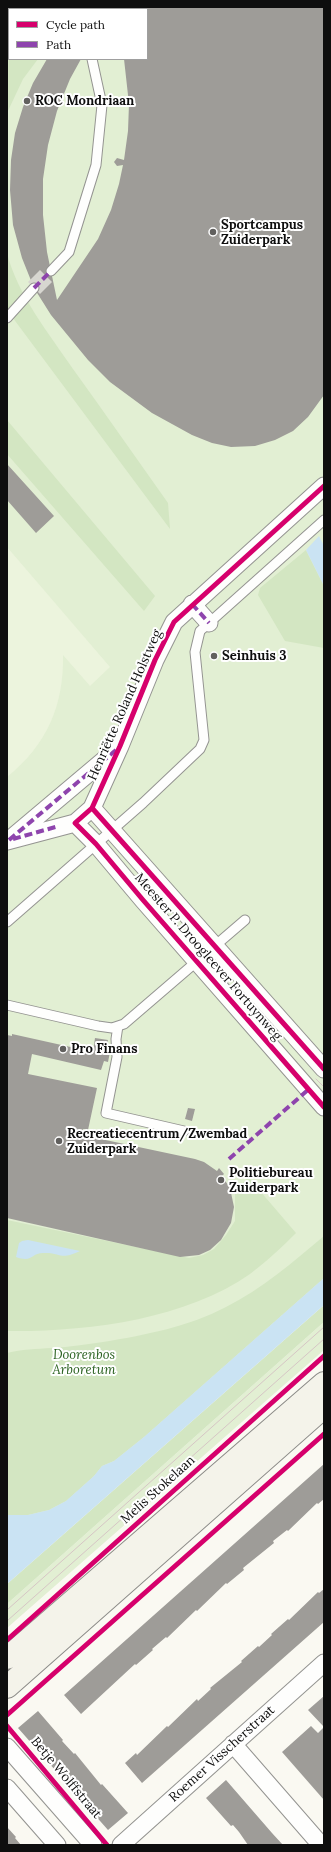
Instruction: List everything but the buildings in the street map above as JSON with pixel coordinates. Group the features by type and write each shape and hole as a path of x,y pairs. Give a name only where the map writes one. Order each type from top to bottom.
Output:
{"street":[{"name":"Henriëtte Roland Holstweg","path":"8,840 67,824 92,808 120,746 155,660 174,622 192,604 324,486"},
{"path":"192,604 209,623"},
{"path":"8,840 120,746"},
{"name":"Meester P. Droogleever Fortuynweg","path":"92,808 324,1069"},
{"name":"Meester P. Droogleever Fortuynweg","path":"67,824 96,844 324,1107"},
{"path":"7,1658 324,1383"},
{"path":"7,1687 324,1407"},
{"name":"Roemer Visscherstraat","path":"121,1845 324,1663"},
{"path":"233,1744 321,1845"},
{"name":"Betje Wolffstraat","path":"7,1747 93,1845"},
{"path":"7,1788 57,1845"}],"lane":[{"path":"51,271 69,252 96,165 102,105 92,60"},
{"path":"7,318 34,288"},
{"path":"7,922 112,830 200,749 204,740 195,652 200,631 324,520"},
{"path":"7,1005 98,1026 112,1028 124,1024 245,920"},
{"path":"118,1026 116,1039 117,1057 106,1113 184,1131"}],"green space":[{"path":"7,7 324,7 324,1291 7,1572"},
{"path":"26,7 90,7 89,8 25,8"},
{"path":"8,30 8,60 37,60 23,79 7,113"},
{"path":"7,253 18,284 35,314 168,503 170,529 7,310"},
{"path":"7,420 155,596 144,611 7,454"},
{"path":"7,547 110,667 90,686 63,655 63,673 60,691 50,723 43,738 33,751 21,765 7,777"},
{"path":"306,550 324,586 324,648 285,641 258,595 260,588"},
{"path":"248,1177 296,1233 250,1274 224,1290 165,1313 101,1326 37,1331 7,1331 7,1220 189,1258 203,1255 214,1249 226,1235 235,1221 235,1192"},
{"name":"Doorenbos Arboretum","path":"324,1236 324,1278 144,1437 114,1461 102,1466 94,1476 66,1501 49,1510 28,1515 7,1515 7,1353 103,1342 150,1333 197,1320 226,1307 252,1292 301,1256"},
{"path":"324,1305 324,1322 7,1604 7,1584"},
{"path":"324,1322 324,1350 7,1628 7,1604"}],"water":[{"path":"319,536 324,546 324,586 306,550"},
{"path":"28,1240 80,1251 64,1256 39,1253 26,1259 16,1257 19,1243"},
{"path":"324,1278 324,1305 7,1584 7,1515 28,1515 49,1510 66,1501 94,1476 102,1466 114,1461 144,1437"}],"tunnel":[{"path":"34,288 51,271"}],"tram line":[{"path":"316,1079 324,1087"},
{"path":"7,1610 324,1327"},
{"path":"7,1621 324,1339"}],"marked path":[{"path":"34,288 51,271"},
{"path":"192,604 209,623"},
{"path":"9,840 116,750"},
{"path":"13,839 59,826"},
{"path":"229,1159 309,1089"}],"cycle path":[{"path":"324,486 174,622 155,660 120,746 92,808 75,823 96,844 324,1107"},
{"path":"92,808 324,1069"},
{"name":"Melis Stokelaan","path":"7,1640 324,1356"},
{"path":"7,1715 324,1434"},
{"path":"7,1726 107,1845"}],"place":[{"name":"ROC Mondriaan","path":"27,101"},
{"name":"Sportcampus Zuiderpark","path":"213,232"},
{"name":"Seinhuis 3","path":"214,656"},
{"name":"Pro Finans","path":"63,1049"},
{"name":"Recreatiecentrum/Zwembad Zuiderpark","path":"59,1141"},
{"name":"Politiebureau Zuiderpark","path":"221,1180"}]}
